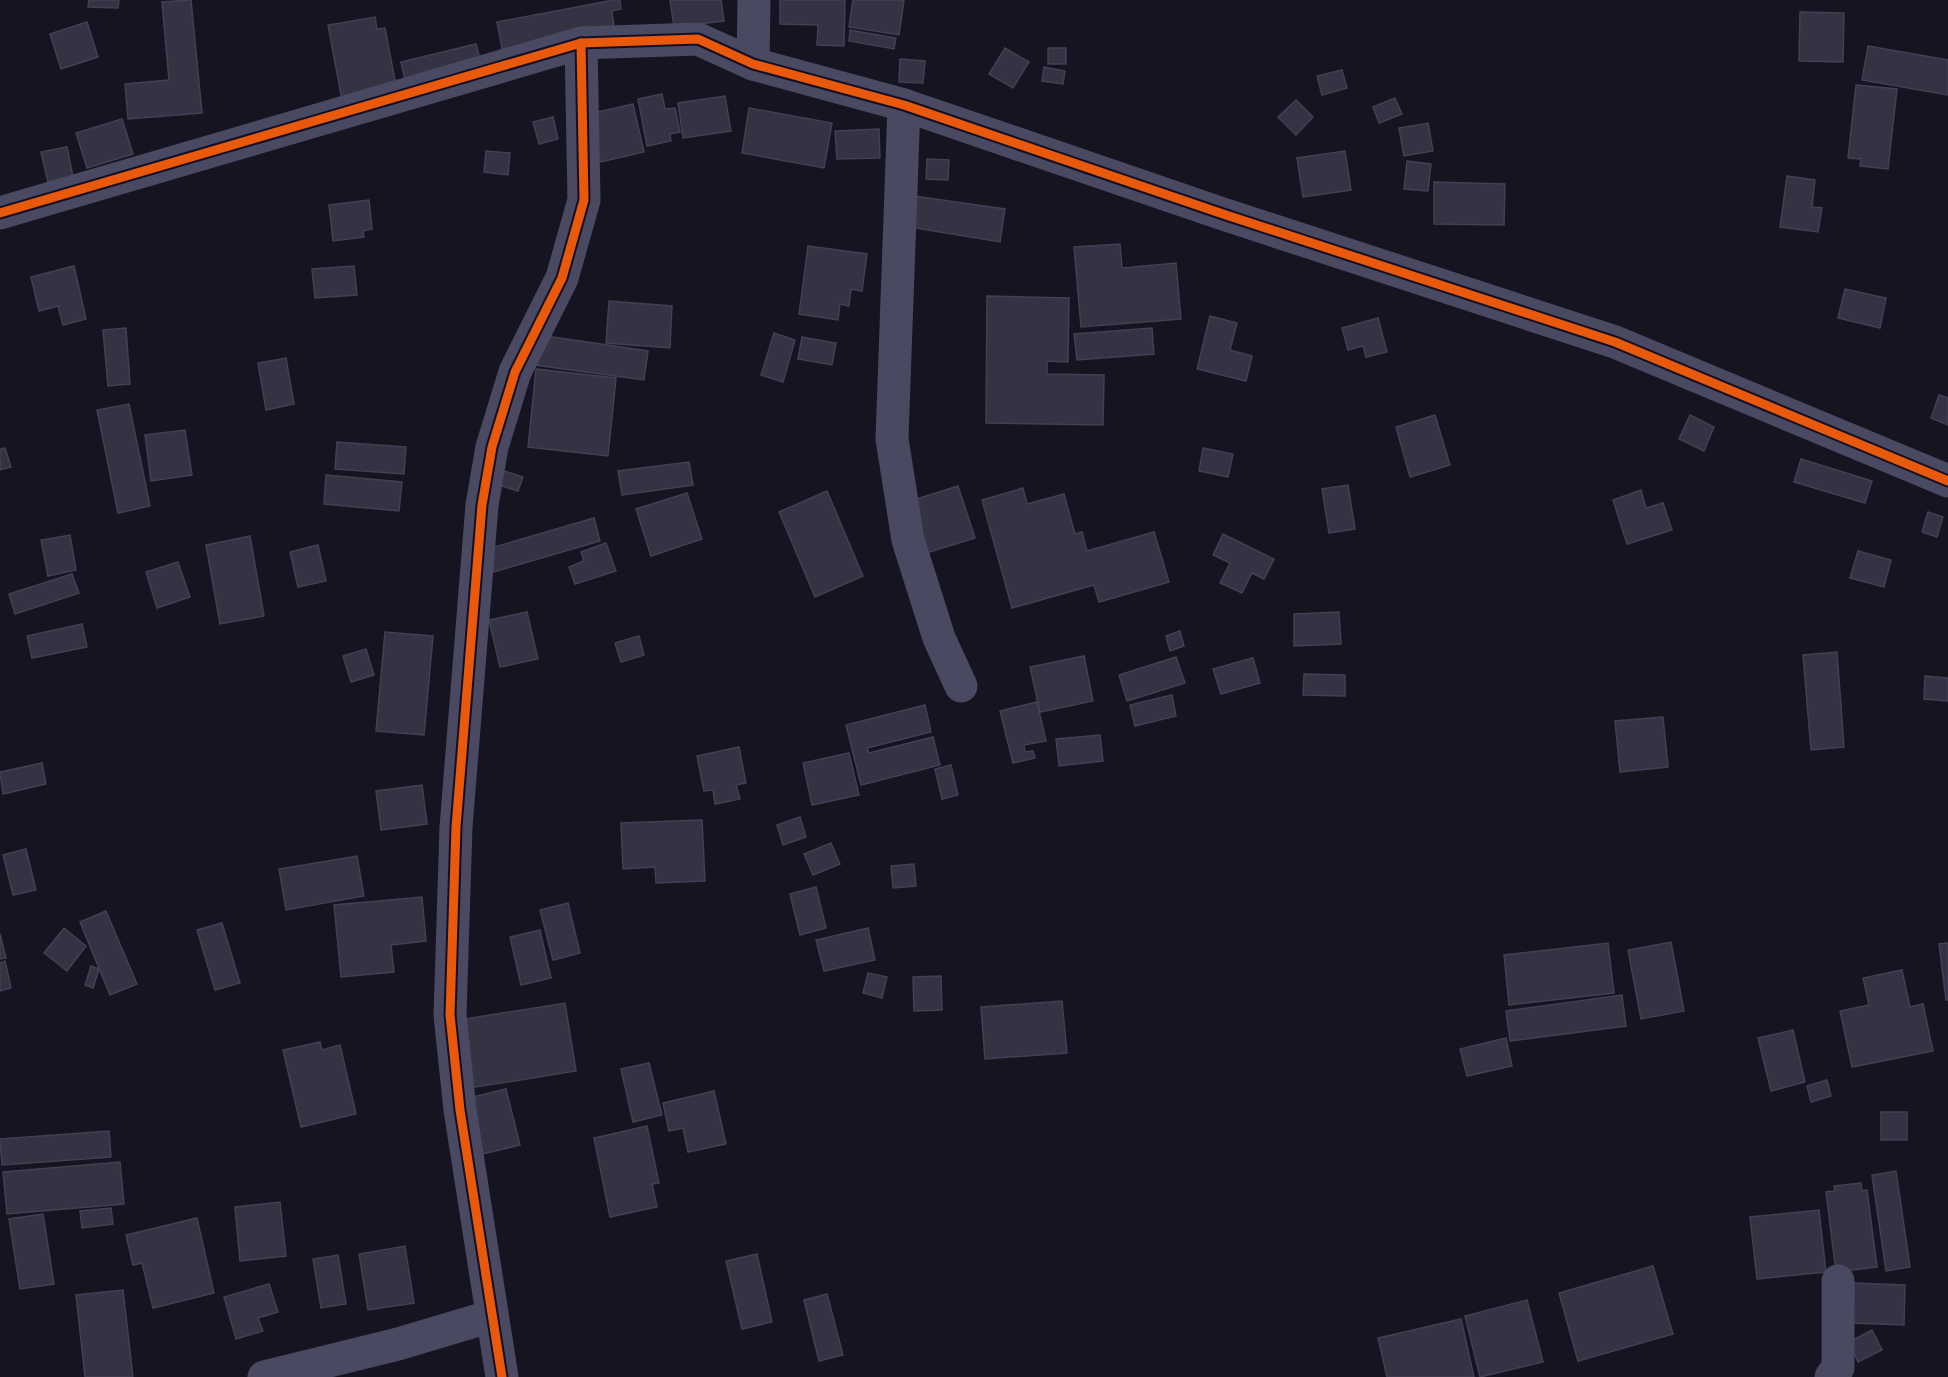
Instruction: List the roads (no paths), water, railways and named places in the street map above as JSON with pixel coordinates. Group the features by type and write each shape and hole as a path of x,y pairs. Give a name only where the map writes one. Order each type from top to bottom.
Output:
{"street":[{"path":"753,64 754,0"},
{"path":"0,213 581,43 698,39 753,64 904,105 1234,217 1615,342 1948,481"},
{"path":"502,1377 460,1110 450,1015 456,827 482,505 492,447 515,372 562,278 584,200 581,43"},
{"path":"904,105 892,439 908,540 939,638 961,686"},
{"path":"1831,1377 1839,1368 1838,1281"},
{"path":"264,1377 398,1344 492,1316"}]}
